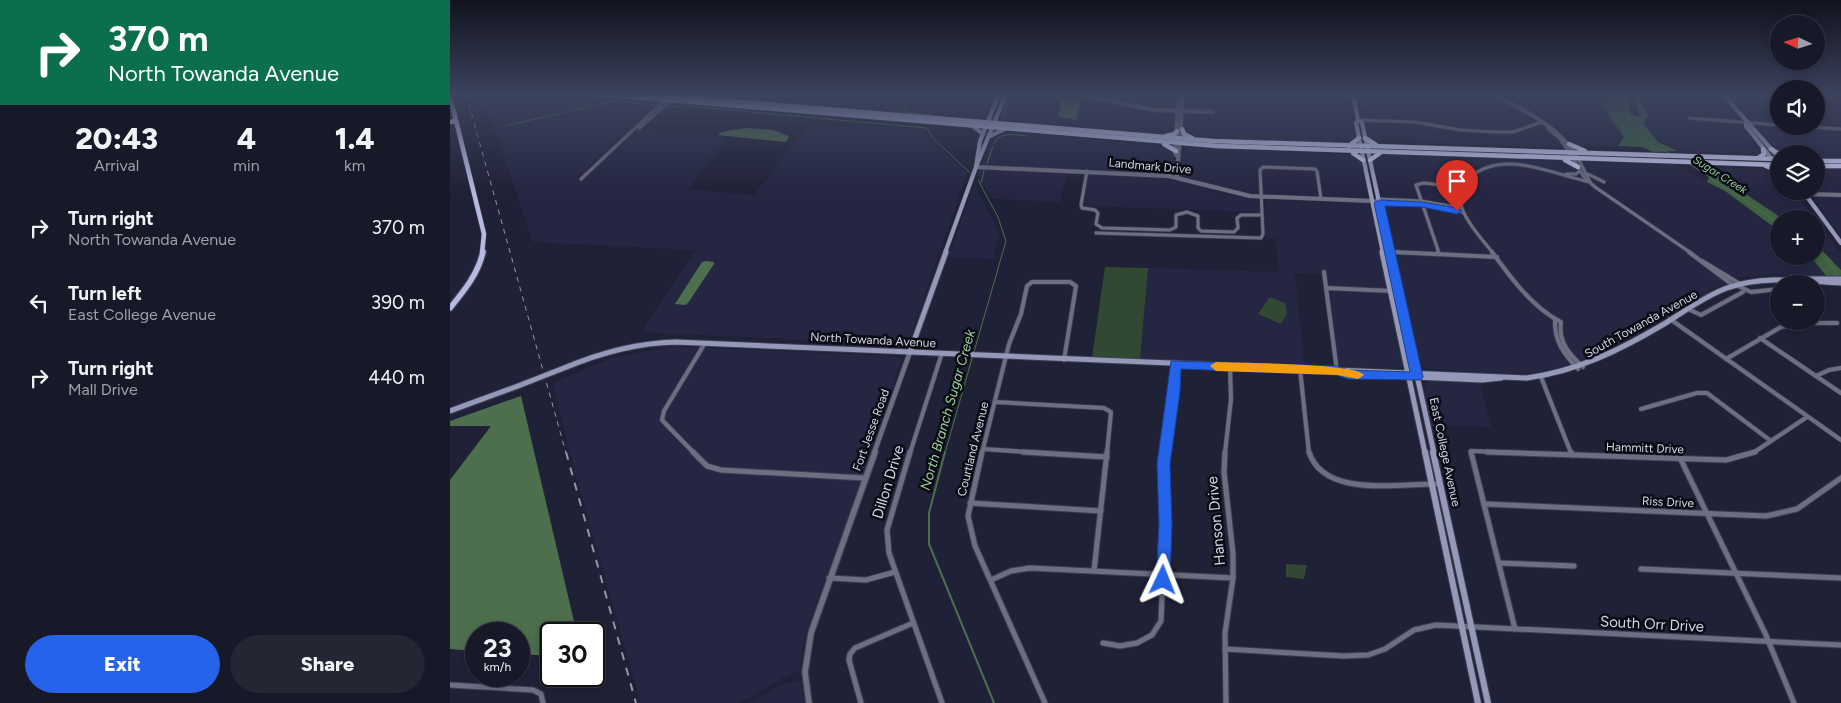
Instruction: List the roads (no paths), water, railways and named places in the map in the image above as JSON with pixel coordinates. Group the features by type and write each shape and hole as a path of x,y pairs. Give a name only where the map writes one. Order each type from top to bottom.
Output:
{"highway":[{"path":"1006,127 1159,140 1348,149 1558,158 1574,156 1692,157 1770,162"},
{"path":"1159,140 1179,130 1197,142"},
{"path":"1348,149 1359,138"},
{"path":"1365,138 1381,150 1554,152 1574,156"},
{"path":"1159,140 1178,150 1197,142"},
{"path":"1554,152 1562,149 1567,144 1592,156 1703,162 1770,159"},
{"path":"1348,149 1363,160"},
{"path":"1758,161 1764,154 1763,149"},
{"path":"1370,160 1381,150"},
{"path":"1558,158 1580,168 1592,156"},
{"path":"1825,160 1841,161"},
{"path":"1825,166 1841,166"}],"main road":[{"path":"450,308 470,282 482,260 485,243 455,127"},
{"path":"977,127 983,134"},
{"name":"Fort Jesse Road","path":"976,167 975,162 986,127"},
{"name":"Fort Jesse Road","path":"910,352 976,167 993,127"},
{"path":"989,136 1006,127"},
{"name":"East College Avenue","path":"1357,127 1363,160 1377,201 1390,252 1488,703"},
{"name":"East College Avenue","path":"1363,127 1377,201 1382,249 1478,703"},
{"path":"1747,127 1770,157"},
{"path":"1753,127 1770,147"},
{"path":"1810,200 1841,243"},
{"path":"1382,249 1388,252 1394,273"},
{"name":"South Towanda Avenue","path":"1837,282 1841,279"},
{"name":"South Towanda Avenue","path":"1416,374 1482,380 1541,377 1580,368 1601,359 1713,294 1737,285 1770,280"},
{"name":"North Towanda Avenue","path":"450,411 610,350 663,342 1337,371 1348,374 1416,374"}],"street":[{"path":"581,178 637,127"},
{"path":"1177,176 1179,127"},
{"path":"1443,127 1460,130 1513,132 1528,127"},
{"path":"1547,127 1567,144 1590,182 1604,194 1702,261 1705,265 1737,285 1744,292"},
{"path":"1825,128 1841,129"},
{"path":"1580,368 1562,343 1559,330 1561,322 1541,310 1528,298 1462,210 1459,196 1462,187 1476,171 1496,165 1526,164 1590,182"},
{"name":"Landmark Drive","path":"976,167 1177,176 1195,180 1237,195 1377,201"},
{"path":"1096,233 1261,238 1263,234 1261,168 1315,169 1317,171 1321,199"},
{"path":"1557,172 1573,175 1580,168"},
{"path":"1580,168 1604,182"},
{"path":"1087,171 1081,205 1082,208 1098,213 1096,224 1102,228 1170,230 1176,227 1176,215 1182,212 1191,212 1198,216 1198,228 1201,231 1234,232 1238,228 1237,218 1241,215 1262,215"},
{"path":"1586,173 1590,182"},
{"path":"1439,254 1416,185 1448,184 1462,187"},
{"path":"1825,194 1841,195"},
{"path":"1377,201 1421,203 1462,210"},
{"path":"1390,252 1497,257"},
{"path":"1324,272 1337,371"},
{"name":"Courtland Avenue","path":"1045,703 971,535 968,516 1006,357 1028,286 1032,282 1070,282 1075,284 1077,288 1064,360"},
{"path":"1326,288 1392,291"},
{"path":"1688,309 1701,315 1744,292 1770,290"},
{"path":"1670,319 1841,440"},
{"path":"1555,320 1554,334 1558,346 1580,368"},
{"path":"1726,359 1772,330 1793,324 1837,324"},
{"path":"1760,338 1841,393"},
{"path":"705,343 664,411 662,420 707,466 721,470 864,478"},
{"name":"Fort Jesse Road","path":"810,703 805,672 811,633 864,478 910,352"},
{"name":"Dillon Drive","path":"942,353 889,521 887,542 895,572 942,703"},
{"path":"1103,643 1116,648 1140,642 1155,633 1162,616 1166,524 1164,464 1174,392 1175,365"},
{"name":"Hanson Drive","path":"1226,703 1225,649 1232,578 1233,539 1224,472 1226,430 1231,399 1230,367"},
{"path":"1816,376 1829,370 1841,368"},
{"path":"1300,370 1307,444 1317,469 1335,480 1351,483 1395,486 1411,483 1440,484"},
{"path":"1541,377 1572,455"},
{"path":"1641,409 1697,393 1705,393 1771,441"},
{"path":"995,402 1104,408 1112,413 1094,571"},
{"name":"Hammitt Drive","path":"1484,504 1471,451 1681,460 1740,458 1751,454 1807,417"},
{"path":"983,450 1107,457"},
{"path":"1681,460 1769,642 1794,703"},
{"name":"Riss Drive","path":"1484,504 1759,516 1797,510 1841,478"},
{"path":"970,503 1101,511"},
{"path":"1484,504 1515,629"},
{"path":"1498,563 1574,566"},
{"path":"991,580 1011,571 1030,568 1232,578"},
{"path":"1641,569 1841,578"},
{"path":"829,578 866,580 895,572"},
{"path":"862,703 849,660 850,653 856,648 913,623"},
{"name":"South Orr Drive","path":"1225,649 1344,656 1368,655 1378,652 1419,628 1436,625 1841,645"},
{"path":"450,684 533,690 541,694 543,703"}],"waterway":[{"path":"914,127 927,128 933,138 969,172"},
{"name":"Sugar Creek","path":"1633,127 1646,141 1669,153"},
{"path":"994,143 1004,135 1027,136"},
{"path":"987,164 993,146"},
{"name":"Sugar Creek","path":"1688,163 1770,217"},
{"path":"981,183 984,171"},
{"name":"North Branch Sugar Creek","path":"974,352 1006,241 998,217 978,180"},
{"name":"Sugar Creek","path":"1825,258 1838,276"},
{"name":"North Branch Sugar Creek","path":"945,453 973,355"},
{"name":"North Branch Sugar Creek","path":"945,452 929,513 929,544 994,703"}],"railway":[{"path":"475,127 566,453"},
{"path":"566,452 636,703"}]}
